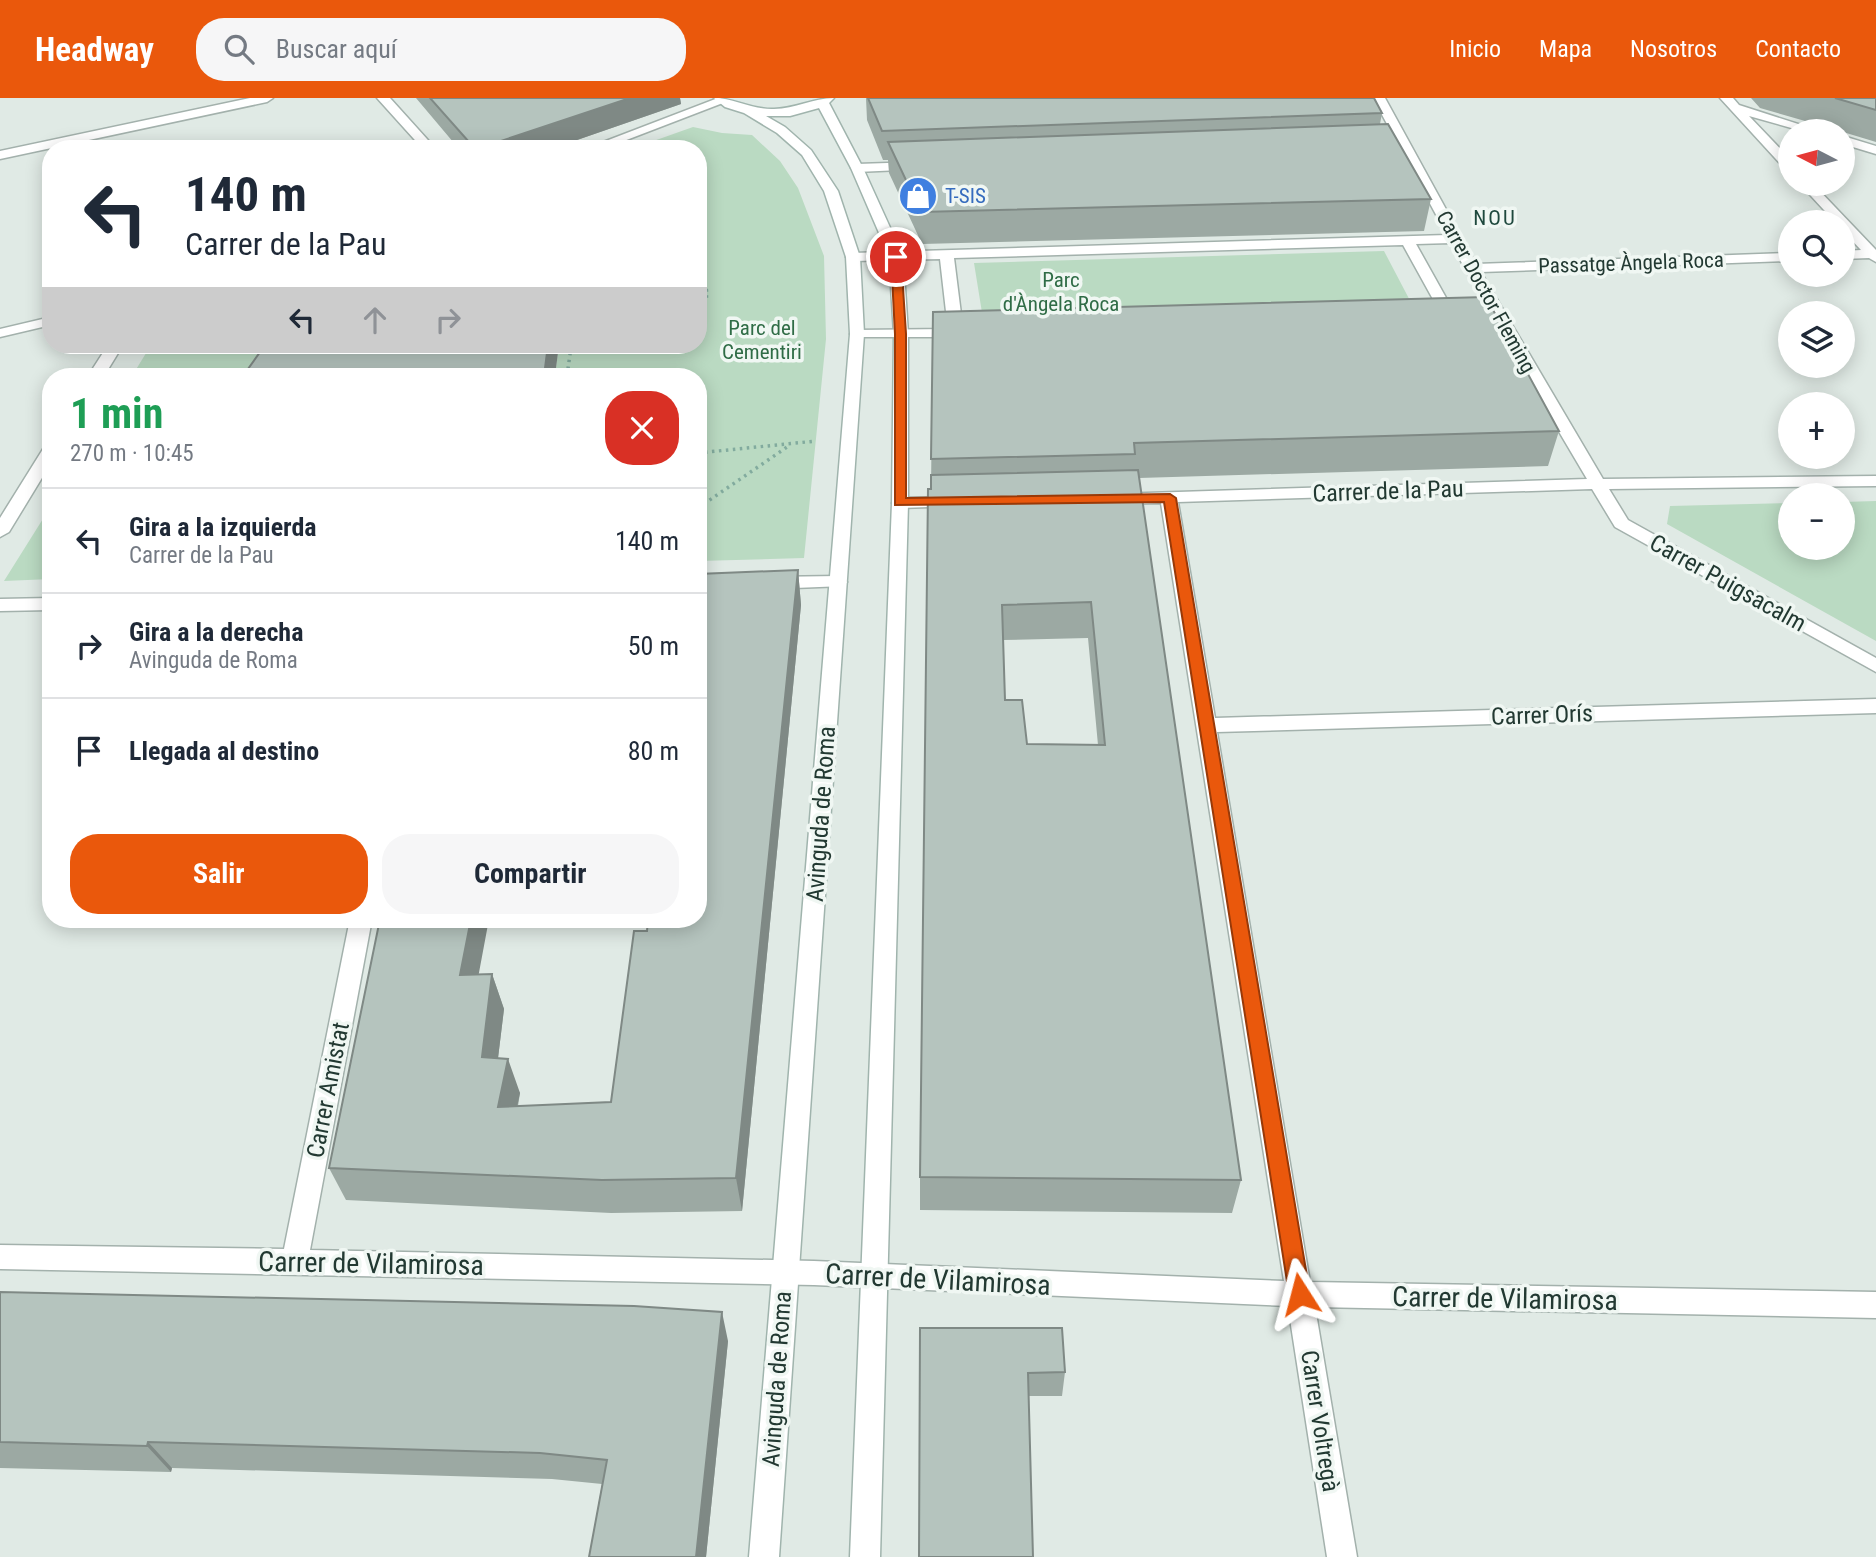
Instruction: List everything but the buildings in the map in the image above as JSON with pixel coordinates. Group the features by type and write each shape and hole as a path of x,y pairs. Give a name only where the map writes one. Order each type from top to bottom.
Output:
{"street":[{"path":"86,140 267,98"},
{"path":"383,98 422,140"},
{"name":"Carrer Doctor Fleming","path":"1379,98 1399,147 1473,268 1494,320 1596,484"},
{"path":"614,140 721,99 748,111 775,113 801,110 826,100 896,257 901,334 900,502 877,1276 865,1557"},
{"path":"1731,103 1778,119"},
{"path":"1731,103 1778,153"},
{"name":"Avinguda de Roma","path":"748,111 781,130 807,153 831,191 853,257 857,334 764,1557"},
{"path":"1855,144 1876,150"},
{"path":"0,155 42,148"},
{"path":"857,168 926,166"},
{"path":"1818,196 1832,210"},
{"path":"1855,235 1874,256"},
{"path":"853,257 1457,239"},
{"path":"1407,240 1451,321"},
{"path":"857,334 963,332 947,255"},
{"path":"1855,255 1874,256"},
{"name":"Passatge Àngela Roca","path":"1473,268 1778,257"},
{"path":"0,333 42,323"},
{"path":"0,532 42,464"},
{"name":"Carrer de la Pau","path":"1102,499 1596,484 1876,481"},
{"name":"Carrer Puigsacalm","path":"1596,484 1621,523 1876,666"},
{"name":"Carrer Voltregà","path":"1170,498 1342,1557"},
{"path":"900,502 967,501"},
{"path":"753,583 838,582"},
{"path":"0,605 42,604"},
{"name":"Carrer Orís","path":"1208,725 1876,706"},
{"name":"Carrer Amistat","path":"295,1261 359,928"},
{"name":"Carrer de Vilamirosa","path":"0,1257 785,1273 1300,1294 1876,1306"}],"path":[{"path":"707,452 816,441"},
{"path":"707,502 794,443"}],"green space":[{"name":"Parc del Cementiri","path":"693,127 752,135 780,161 798,188 824,256 826,339 804,558 707,561 707,368 556,368 558,354 707,354 707,140 656,140"},
{"name":"Parc d'Àngela Roca","path":"1384,251 1416,312 984,325 974,263"},
{"path":"145,354 287,354 281,368 137,368"},
{"path":"1876,501 1876,641 1667,524 1670,506 1778,503 1778,560 1855,560 1855,502"},
{"path":"42,520 42,579 4,581"}],"place":[{"name":"T-SIS","path":"918,196"}],"district":[{"name":"NOU","path":"1495,218"}],"route":[{"path":"896,257 901,334 900,502 1170,498 1300,1294"}]}
